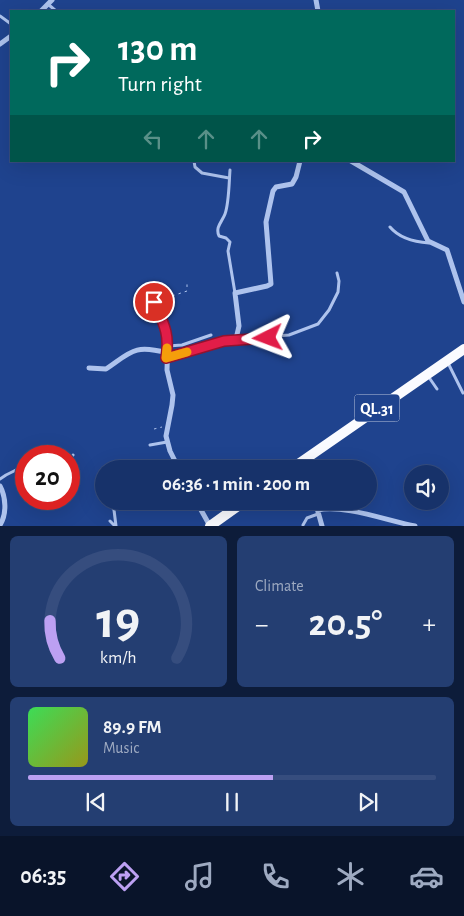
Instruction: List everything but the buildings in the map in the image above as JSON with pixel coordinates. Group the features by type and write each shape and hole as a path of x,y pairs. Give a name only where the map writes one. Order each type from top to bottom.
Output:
{"highway":[{"name":"QL.31","path":"310,460 426,373 464,349"},
{"path":"210,526 232,510"}],"street":[{"path":"88,368 106,369 120,357 138,350 156,350 166,356 236,339 239,326 235,293 271,284 266,222 273,191 276,187 292,184 300,162"},
{"path":"354,162 404,192 430,243 447,250 464,302"},
{"path":"153,300 164,323 168,337 166,356 172,405 166,431 167,442 175,460"},
{"path":"0,486 4,498 4,514 0,525"},
{"path":"322,526 318,512 328,508 414,526"},
{"path":"201,510 210,526"}],"lane":[{"path":"194,162 195,167 202,173 229,178"},
{"path":"230,170 225,214 220,220 218,232 220,236 230,242 228,251 235,293"},
{"path":"390,227 397,234 411,240 430,243"},
{"path":"236,339 289,335 318,324 329,310 338,292 339,282 337,273"},
{"path":"168,346 182,345 211,335"},
{"path":"446,360 463,393"},
{"path":"426,373 437,389"},
{"path":"150,445 167,442"},
{"path":"0,479 15,470"},
{"path":"114,510 115,526"},
{"path":"304,525 306,518 318,512"},
{"path":"110,521 115,526"}],"path":[{"path":"153,300 187,291 187,281"},
{"path":"154,429 162,427 166,431"}],"slow traffic":[{"path":"167,348 166,358 187,352"}],"route":[{"path":"154,302 168,337 166,358 224,341 268,338"}]}
